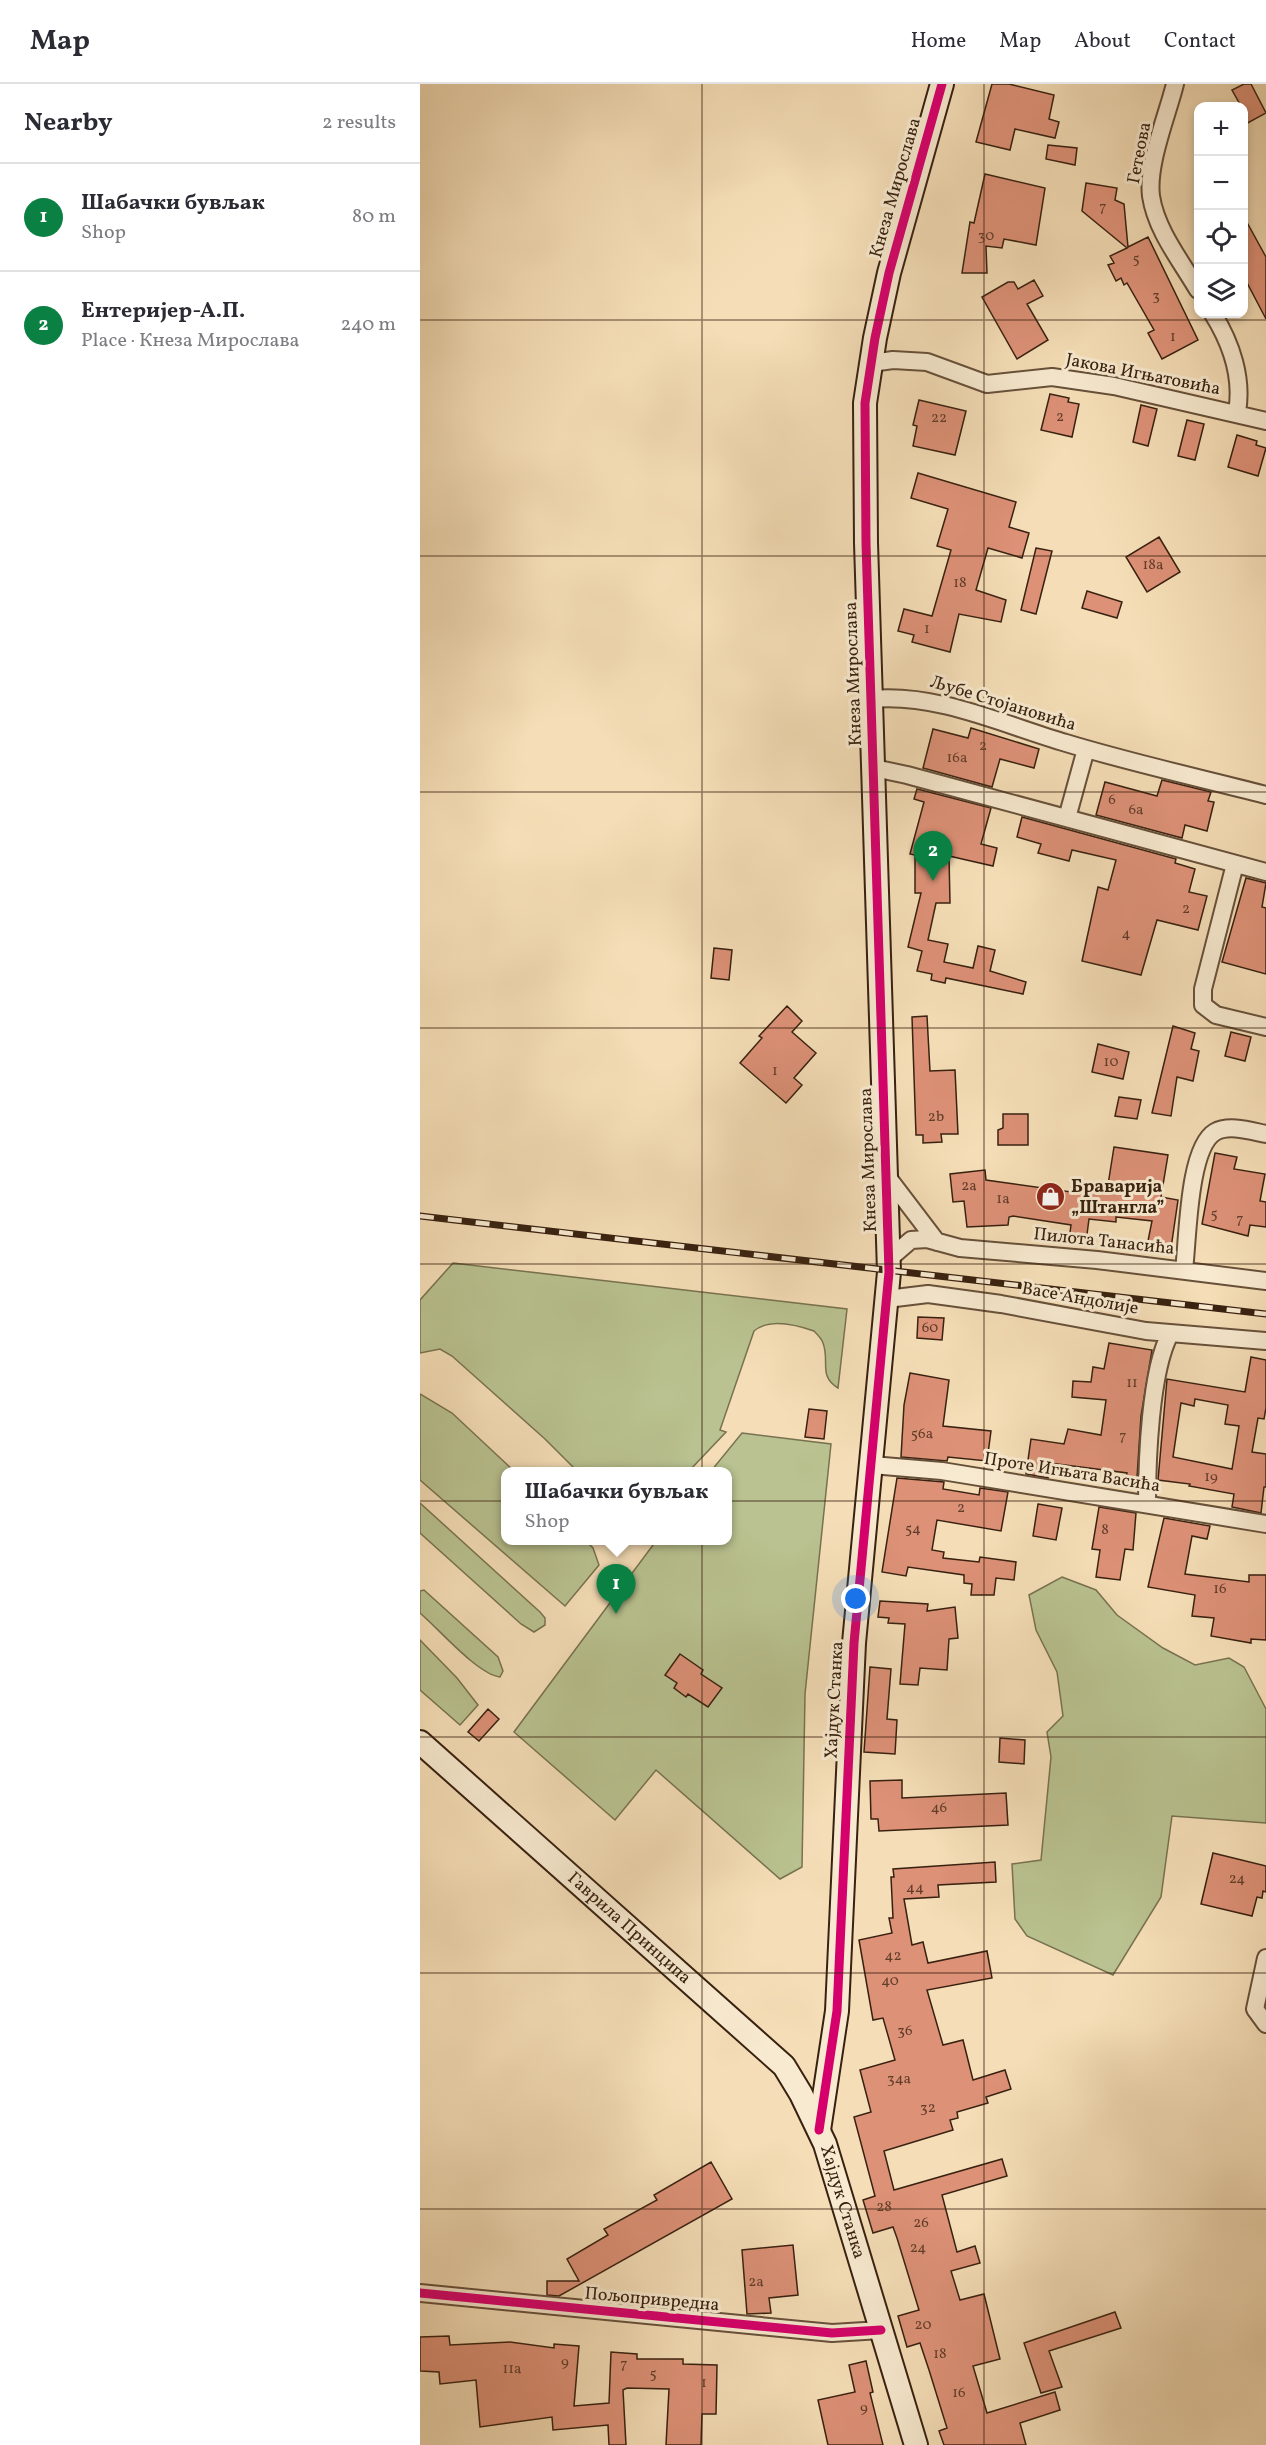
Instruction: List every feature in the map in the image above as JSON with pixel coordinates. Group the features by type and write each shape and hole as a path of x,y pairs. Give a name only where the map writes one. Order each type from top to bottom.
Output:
{"street":[{"name":"Кнеза Мирослава","path":"889,1266 866,543 865,414 871,363 889,273 942,84"},
{"name":"Гетеова","path":"1175,84 1153,170 1151,195 1156,216 1194,283"},
{"path":"1215,318 1238,375 1240,389 1237,412"},
{"name":"Јакова Игњатовића","path":"871,363 893,360 927,362 987,384 1038,377 1062,378 1140,390 1195,405 1237,412 1266,421"},
{"name":"Љубе Стојановића","path":"872,699 896,696 931,701 1086,749 1266,795"},
{"name":"Љубе Стојановића","path":"1067,818 1086,749"},
{"name":"Кнеза Мирослава","path":"874,768 1266,873"},
{"path":"1235,864 1203,989 1203,1005 1216,1016 1266,1027"},
{"path":"1184,1270 1192,1192 1200,1149 1216,1131 1226,1128 1266,1134"},
{"path":"886,1175 937,1242"},
{"name":"Пилота Танасића","path":"889,1266 911,1240 927,1239 969,1249 1184,1270 1266,1281"},
{"name":"Хајдук Станка","path":"889,1266 854,1643 837,2011 819,2130 916,2445"},
{"name":"Васе Андолије","path":"887,1299 928,1294 1170,1334 1266,1341"},
{"path":"1147,1504 1147,1469 1158,1376 1162,1353 1170,1334"},
{"name":"Проте Игњата Васића","path":"872,1465 942,1471 1266,1524"},
{"name":"Гаврила Принципа","path":"420,1742 784,2066 819,2130"},
{"path":"1266,1958 1255,2009 1260,2019 1266,2024"},
{"name":"Пољопривредна","path":"420,2293 832,2333 881,2330"}],"green space":[{"path":"453,1263 847,1309 838,1388 828,1378 823,1343 814,1331 792,1325 775,1324 760,1327 754,1331 720,1430 726,1432 693,1467 573,1467 452,1356 440,1349 420,1353 420,1300"},
{"path":"420,1394 452,1413 510,1467 501,1467 501,1545 590,1545 599,1565 565,1606 420,1480"},
{"path":"742,1433 831,1444 805,1694 802,1867 780,1879 656,1770 615,1820 514,1732 653,1545 732,1545 732,1467 714,1467"},
{"path":"420,1503 540,1612 545,1618 545,1625 534,1632 521,1624 420,1533"},
{"path":"1062,1577 1096,1590 1117,1615 1163,1648 1195,1665 1229,1658 1244,1667 1266,1709 1266,1823 1172,1816 1161,1897 1113,1975 1027,1936 1015,1919 1012,1864 1041,1860 1051,1757 1047,1732 1063,1716 1057,1672 1036,1630 1029,1595"},
{"path":"424,1590 498,1657 503,1671 500,1677 480,1668 470,1660 420,1613 420,1591"},
{"path":"420,1640 457,1678 478,1705 460,1725 420,1690"}],"building":[{"path":"992,84 1009,84 1054,95 1049,119 1059,122 1055,138 1015,129 1010,150 976,142"},
{"path":"1244,84 1251,84 1266,113 1248,123 1248,102 1239,102 1232,90"},
{"path":"1048,145 1077,148 1075,165 1046,159"},
{"path":"985,174 1045,188 1036,245 1004,239 1002,248 986,246 987,273 962,273 970,222 974,223"},
{"path":"1086,183 1117,188 1115,200 1124,204 1128,247 1148,237 1198,340 1162,359 1148,333 1154,330 1127,283 1124,285 1121,278 1116,281 1108,265 1114,263 1110,256 1127,248 1082,211"},
{"path":"1248,224 1266,257 1266,319 1248,285"},
{"path":"1034,280 1043,296 1027,304 1048,340 1017,359 982,297 1008,282 1014,282 1018,289"},
{"path":"1050,394 1069,398 1068,402 1079,404 1072,437 1041,430"},
{"path":"919,400 966,411 955,455 913,446 917,426 913,425"},
{"path":"1141,405 1157,409 1148,446 1133,442"},
{"path":"1187,420 1204,424 1195,460 1178,456"},
{"path":"1237,435 1257,441 1256,445 1266,448 1258,476 1228,467"},
{"path":"918,473 1016,502 1009,527 1029,533 1022,558 988,548 976,590 1006,600 1001,622 959,614 950,652 912,642 914,635 898,631 904,609 932,616 951,550 937,546 948,509 911,498"},
{"path":"1159,537 1180,572 1147,592 1126,557"},
{"path":"1036,548 1052,551 1036,614 1021,610"},
{"path":"1087,591 1122,602 1117,618 1082,608"},
{"path":"971,728 1039,749 1034,768 1000,759 992,787 923,768 933,729 968,738"},
{"path":"1162,780 1211,792 1208,801 1214,802 1207,831 1185,825 1182,838 1096,815 1105,782 1157,796"},
{"path":"917,789 991,808 981,844 997,848 993,866 949,856 950,903 936,903 928,940 948,944 944,962 973,968 978,946 995,950 990,971 1026,982 1023,994 946,978 945,983 931,980 932,974 917,971 922,951 908,947 921,893 915,893 915,855 910,854 924,802 914,799"},
{"path":"1022,817 1176,859 1175,863 1195,869 1189,892 1207,896 1198,930 1157,920 1141,975 1082,961 1098,887 1108,890 1116,860 1072,850 1069,861 1038,853 1041,844 1017,837"},
{"path":"1246,878 1266,883 1262,907 1266,908 1266,974 1222,962"},
{"path":"714,948 732,950 729,980 711,978"},
{"path":"787,1006 802,1021 792,1032 816,1053 794,1078 802,1085 786,1103 740,1063 762,1038 759,1036"},
{"path":"927,1016 930,1071 955,1070 958,1134 941,1134 942,1142 923,1143 923,1135 916,1135 912,1017"},
{"path":"1173,1026 1195,1033 1191,1049 1199,1051 1193,1081 1177,1077 1171,1116 1152,1113"},
{"path":"1231,1032 1251,1037 1245,1061 1225,1056"},
{"path":"1098,1044 1129,1052 1123,1079 1092,1072"},
{"path":"1119,1097 1141,1100 1137,1119 1115,1116"},
{"path":"1003,1114 1028,1114 1028,1145 998,1145 998,1130 1003,1128"},
{"path":"1114,1147 1168,1155 1161,1197 1178,1200 1170,1255 1146,1251 1152,1221 1116,1217 1116,1222 1089,1219 1086,1242 1069,1240 1071,1225 1013,1216 1009,1217 1008,1225 967,1227 964,1201 953,1202 950,1174 985,1170 986,1180 1071,1192 1071,1187 1107,1191"},
{"path":"1215,1153 1237,1157 1234,1169 1265,1174 1260,1201 1266,1202 1266,1227 1250,1225 1248,1236 1202,1224"},
{"path":"918,1317 944,1318 942,1340 917,1338"},
{"path":"1109,1343 1152,1350 1141,1416 1137,1478 1126,1477 1127,1473 1050,1463 1048,1478 1026,1474 1031,1439 1064,1444 1068,1429 1101,1435 1106,1400 1072,1397 1073,1381 1091,1382 1093,1367 1104,1369"},
{"path":"1251,1357 1266,1360 1266,1408 1264,1419 1258,1418 1252,1452 1266,1454 1266,1487 1264,1487 1261,1513 1232,1507 1234,1494 1189,1486 1190,1484 1158,1480 1167,1379 1245,1392","holes":["1195,1399 1228,1405 1225,1424 1239,1426 1232,1469 1173,1457 1181,1403 1194,1406"]},
{"path":"910,1373 949,1380 943,1426 991,1431 987,1461 948,1457 947,1461 901,1457 904,1405"},
{"path":"809,1409 827,1411 824,1439 805,1437"},
{"path":"897,1478 944,1482 943,1489 979,1495 980,1488 1008,1492 1001,1531 937,1520 932,1550 944,1552 943,1558 979,1562 980,1557 1016,1562 1014,1580 996,1578 994,1595 971,1595 972,1584 964,1583 964,1575 908,1567 906,1576 882,1572"},
{"path":"1038,1504 1062,1508 1056,1540 1033,1536"},
{"path":"1099,1507 1136,1513 1133,1550 1125,1549 1120,1580 1096,1577 1100,1550 1092,1549"},
{"path":"1164,1518 1210,1526 1207,1539 1192,1536 1185,1574 1249,1582 1249,1575 1266,1575 1266,1640 1251,1639 1251,1643 1211,1636 1214,1618 1192,1616 1195,1595 1148,1587"},
{"path":"880,1601 928,1604 927,1611 955,1607 958,1638 949,1639 947,1670 920,1668 918,1685 900,1684 905,1624 888,1623 889,1618 878,1617"},
{"path":"680,1654 703,1670 701,1674 722,1688 708,1707 688,1694 686,1697 674,1688 677,1683 665,1675"},
{"path":"870,1667 891,1669 887,1719 897,1720 895,1754 864,1752"},
{"path":"488,1709 499,1719 479,1741 468,1732"},
{"path":"1000,1738 1025,1740 1024,1764 999,1762"},
{"path":"902,1780 902,1798 1006,1793 1008,1825 879,1831 878,1819 871,1819 870,1781"},
{"path":"1213,1853 1266,1866 1266,1892 1263,1891 1262,1898 1257,1897 1252,1916 1201,1904"},
{"path":"995,1862 996,1882 938,1885 939,1897 904,1899 912,1945 923,1942 928,1963 987,1951 992,1978 927,1990 943,2045 963,2040 973,2080 1005,2070 1011,2089 986,2097 988,2103 957,2112 958,2118 950,2120 953,2130 884,2151 894,2190 1002,2159 1007,2176 942,2195 957,2252 975,2246 980,2263 951,2271 960,2300 984,2294 1000,2359 973,2366 987,2413 1055,2392 1060,2410 1020,2423 1026,2445 944,2445 939,2431 947,2428 920,2343 907,2347 898,2316 919,2310 897,2238 893,2227 873,2233 863,2200 875,2196 854,2117 871,2112 860,2070 895,2060 883,2018 873,2020 859,1940 892,1933 889,1918 893,1918 891,1877 894,1877 893,1869"},
{"path":"711,2162 732,2199 559,2296 547,2295 547,2281 579,2281 567,2259 608,2235 604,2229 657,2200 654,2195"},
{"path":"793,2245 798,2295 769,2298 771,2313 747,2314 742,2250"},
{"path":"1115,2312 1121,2328 1049,2351 1062,2387 1041,2393 1024,2343"},
{"path":"449,2336 450,2345 510,2342 554,2348 554,2344 579,2346 574,2406 609,2403 611,2352 637,2354 637,2359 683,2359 683,2364 717,2365 716,2414 702,2414 701,2445 666,2445 669,2389 627,2388 623,2390 626,2445 609,2445 608,2425 553,2430 552,2417 480,2427 476,2380 440,2384 439,2372 420,2371 420,2337"},
{"path":"866,2361 873,2392 870,2393 883,2445 828,2445 818,2400 855,2392 849,2365"}],"railway":[{"path":"420,1216 1266,1314"}],"cycle path":[{"path":"819,2130 837,2011 854,1643 889,1272 866,543 865,403 875,338 889,273 942,84"},
{"path":"420,2293 832,2333 881,2330"}],"place":[{"name":"Ентеријер-А.П.","path":"933,881"},
{"name":"Браварија „Штангла”","path":"1050,1197"},
{"name":"Шабачки бувљак","path":"616,1614"}]}
